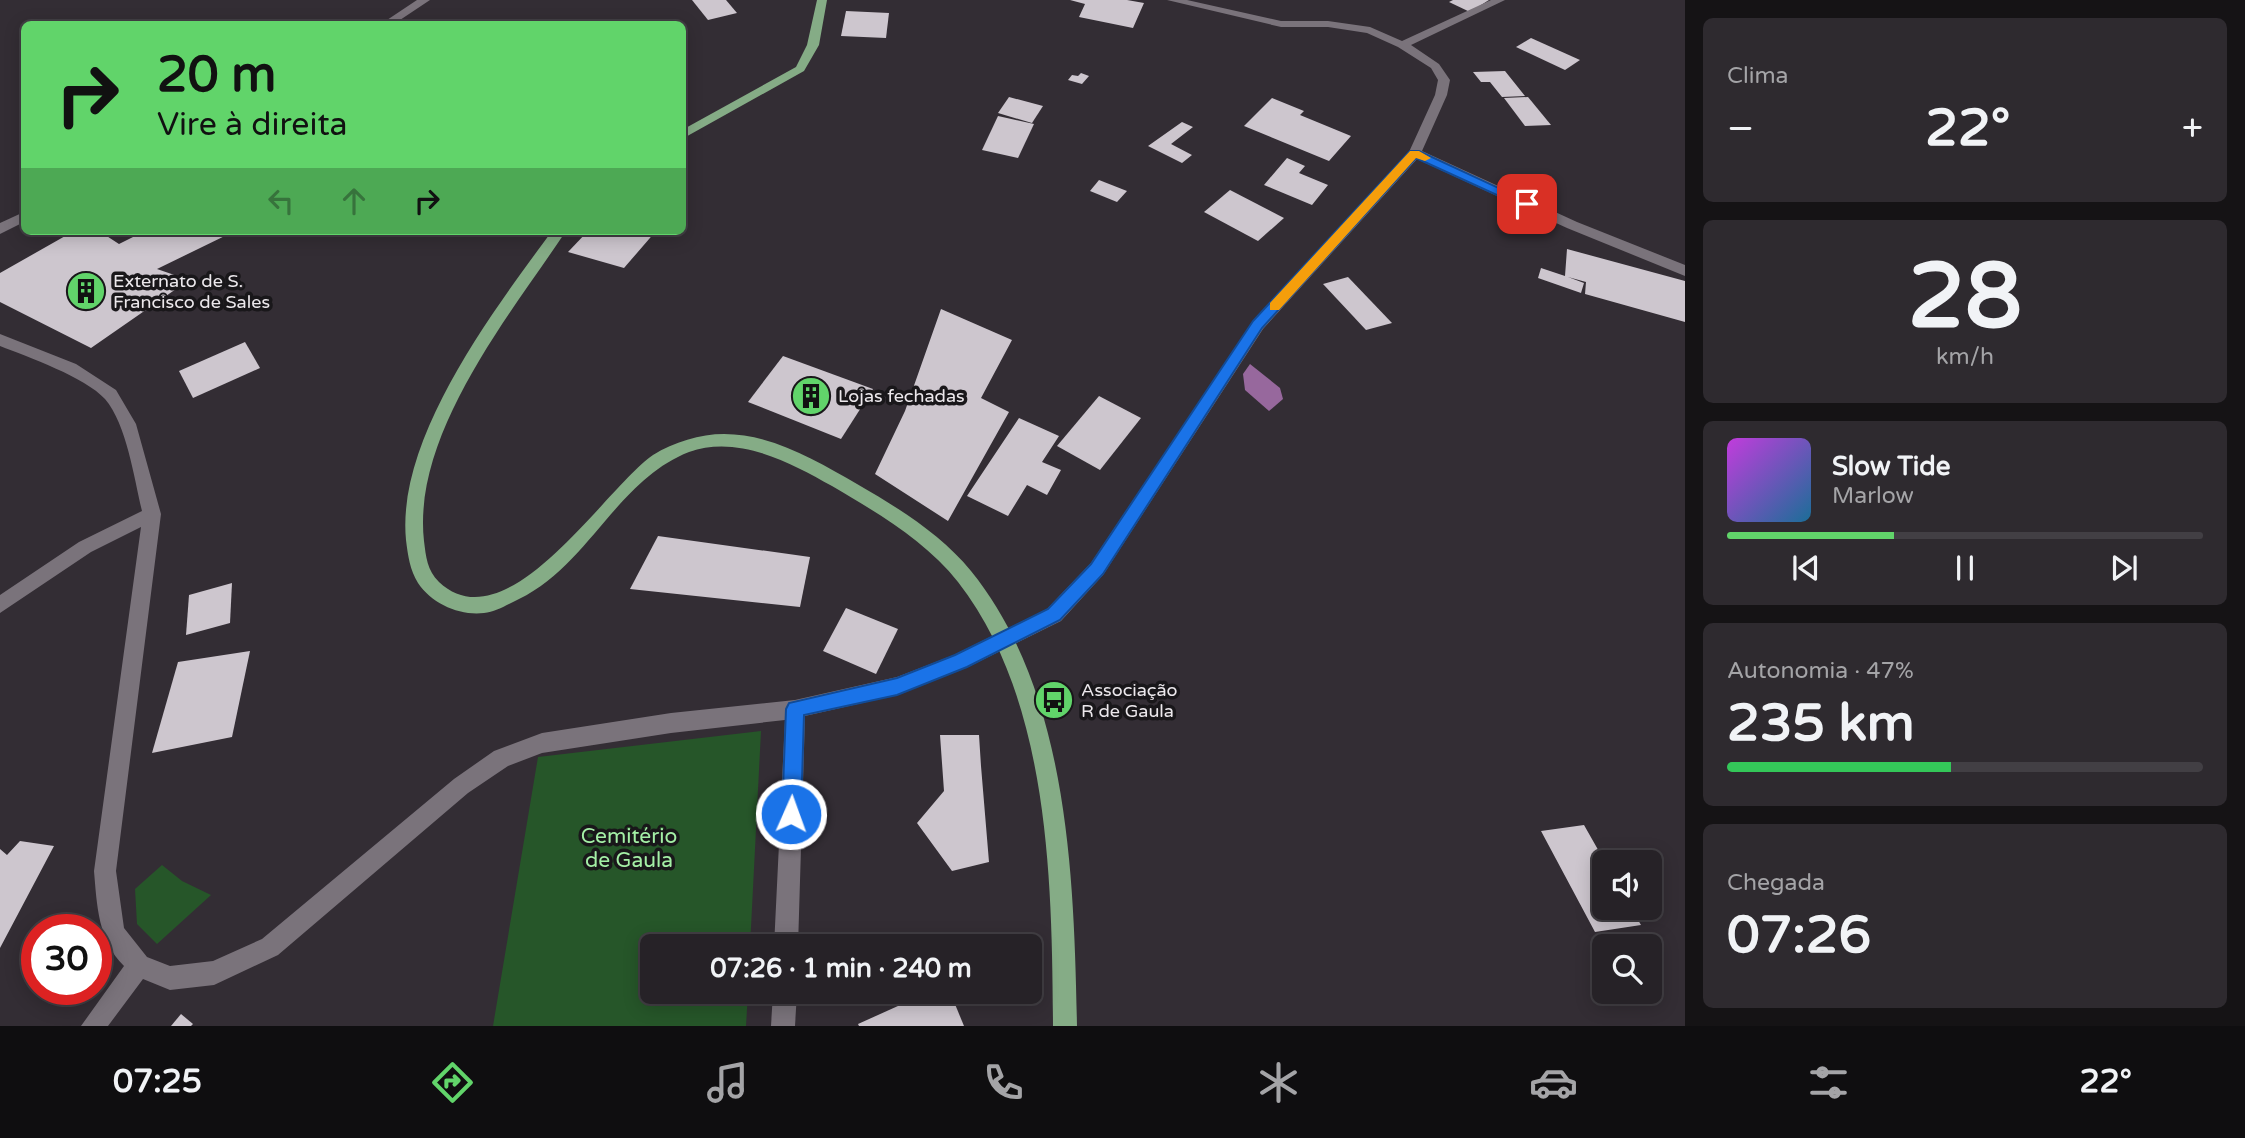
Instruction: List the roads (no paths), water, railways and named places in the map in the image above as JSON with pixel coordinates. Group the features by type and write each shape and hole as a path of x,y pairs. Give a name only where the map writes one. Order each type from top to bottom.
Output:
{"main road":[{"path":"686,133 800,69 814,46 822,0"},
{"path":"556,235 491,328 448,401 419,488 414,524 416,555 423,579 449,601 483,605 523,592 556,566 634,482 660,459 687,446 718,440 779,452 865,496 918,533 962,574 985,604 1005,639 1045,766 1065,938 1065,1026"}],"street":[{"path":"392,21 425,0"},
{"path":"0,340 69,368 110,394 128,424 152,514 106,871 109,918 120,947 139,965 170,978 214,973 270,947 461,786 501,758 542,743 671,723 795,709 897,686 961,661 1054,615 1097,569 1258,325 1415,153 1441,95 1444,80 1435,66 1402,45 1370,30 1328,24 1281,24 1172,0"},
{"path":"1402,45 1500,0"},
{"path":"1415,153 1572,225 1685,271"},
{"path":"0,229 21,218"},
{"path":"0,605 85,547 152,514"},
{"path":"786,934 795,709"},
{"path":"93,1026 139,965"},
{"path":"783,1026 784,1004"}],"place":[{"name":"Externato de S. Francisco de Sales","path":"86,291"},
{"name":"Lojas fechadas","path":"811,396"},
{"name":"Associação R de Gaula","path":"1054,700"}],"park label":[{"name":"Cemitério de Gaula","path":"629,848"}]}
